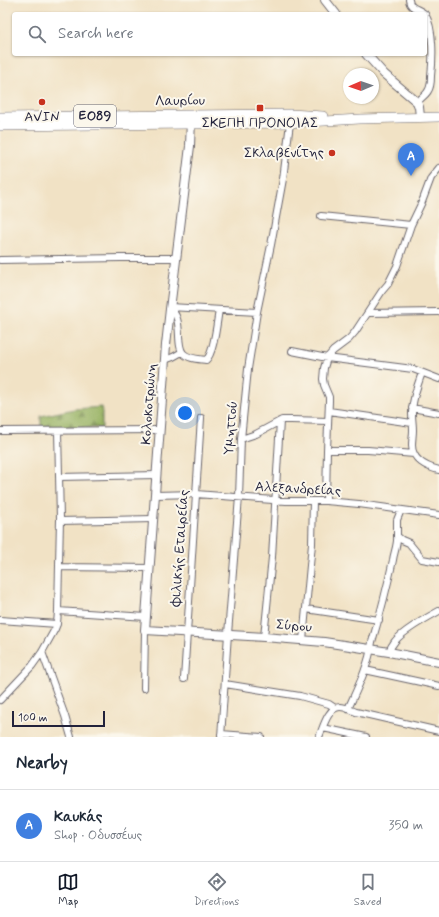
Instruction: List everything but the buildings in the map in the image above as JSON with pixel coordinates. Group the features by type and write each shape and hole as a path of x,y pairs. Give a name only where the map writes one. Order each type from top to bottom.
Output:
{"main road":[{"name":"Λαυρίου","path":"0,126 290,114 360,118"},
{"name":"Λαυρίου","path":"0,117 191,119 290,123 360,118 439,117"}],"street":[{"path":"325,0 334,12"},
{"path":"409,0 410,5 413,8 419,9 423,12"},
{"path":"417,102 428,92 430,85 432,52 431,36 427,20"},
{"path":"368,56 384,74 417,102 420,117"},
{"name":"Κολοκοτρώνη","path":"144,688 145,630 170,308 190,146 191,119"},
{"name":"Υμηττού","path":"221,736 248,368 257,312 283,179 290,123"},
{"path":"326,501 329,397 323,379 327,358 355,332 388,284 397,266 411,225 431,178 439,168"},
{"path":"321,216 411,225"},
{"path":"0,260 176,258"},
{"path":"170,308 176,315 180,349 184,355 196,359 206,360 209,358 219,310"},
{"path":"170,308 257,312"},
{"path":"368,313 438,311"},
{"path":"292,351 327,358 407,368 439,380"},
{"path":"166,360 182,352"},
{"path":"422,373 415,392 412,408 412,445 414,454 421,463 439,470"},
{"path":"412,408 439,413"},
{"path":"329,411 412,423"},
{"name":"Φιλικής Εταιρείας","path":"184,679 201,418"},
{"path":"242,439 256,434 284,420 328,421"},
{"path":"264,637 272,557 280,421"},
{"path":"0,431 160,430"},
{"path":"0,700 32,666 54,632 57,624 60,521 58,431"},
{"path":"327,450 368,450 414,454"},
{"path":"60,477 157,475"},
{"name":"Αλεξανδρείας","path":"155,495 196,494 275,500 326,501 439,515"},
{"path":"303,640 312,544 314,501"},
{"path":"348,709 365,670 379,620 397,544 398,520 401,510"},
{"path":"60,521 153,519"},
{"path":"397,536 409,543 422,559 439,562"},
{"path":"59,567 150,568"},
{"path":"306,609 379,620"},
{"path":"58,611 146,617"},
{"path":"389,652 393,643 400,636 436,615 439,611"},
{"path":"0,620 57,624"},
{"name":"Σύρου","path":"145,630 228,634 324,642 389,652 439,662"},
{"path":"42,652 71,737"},
{"path":"365,670 439,686"},
{"path":"225,684 300,696 329,704 334,708"},
{"path":"319,737 328,716 334,708 340,707 439,731"},
{"path":"323,728 366,737"},
{"path":"221,736 261,737"}],"green space":[{"path":"102,407 102,428 41,428 41,416 74,409"}],"place":[{"name":"AVIN","path":"42,102"},
{"name":"ΣΚΕΠΗ ΠΡΟΝΟΙΑΣ","path":"260,108"},
{"name":"Σκλαβενίτης","path":"332,153"},
{"name":"Καυκάς","path":"411,176"}]}
